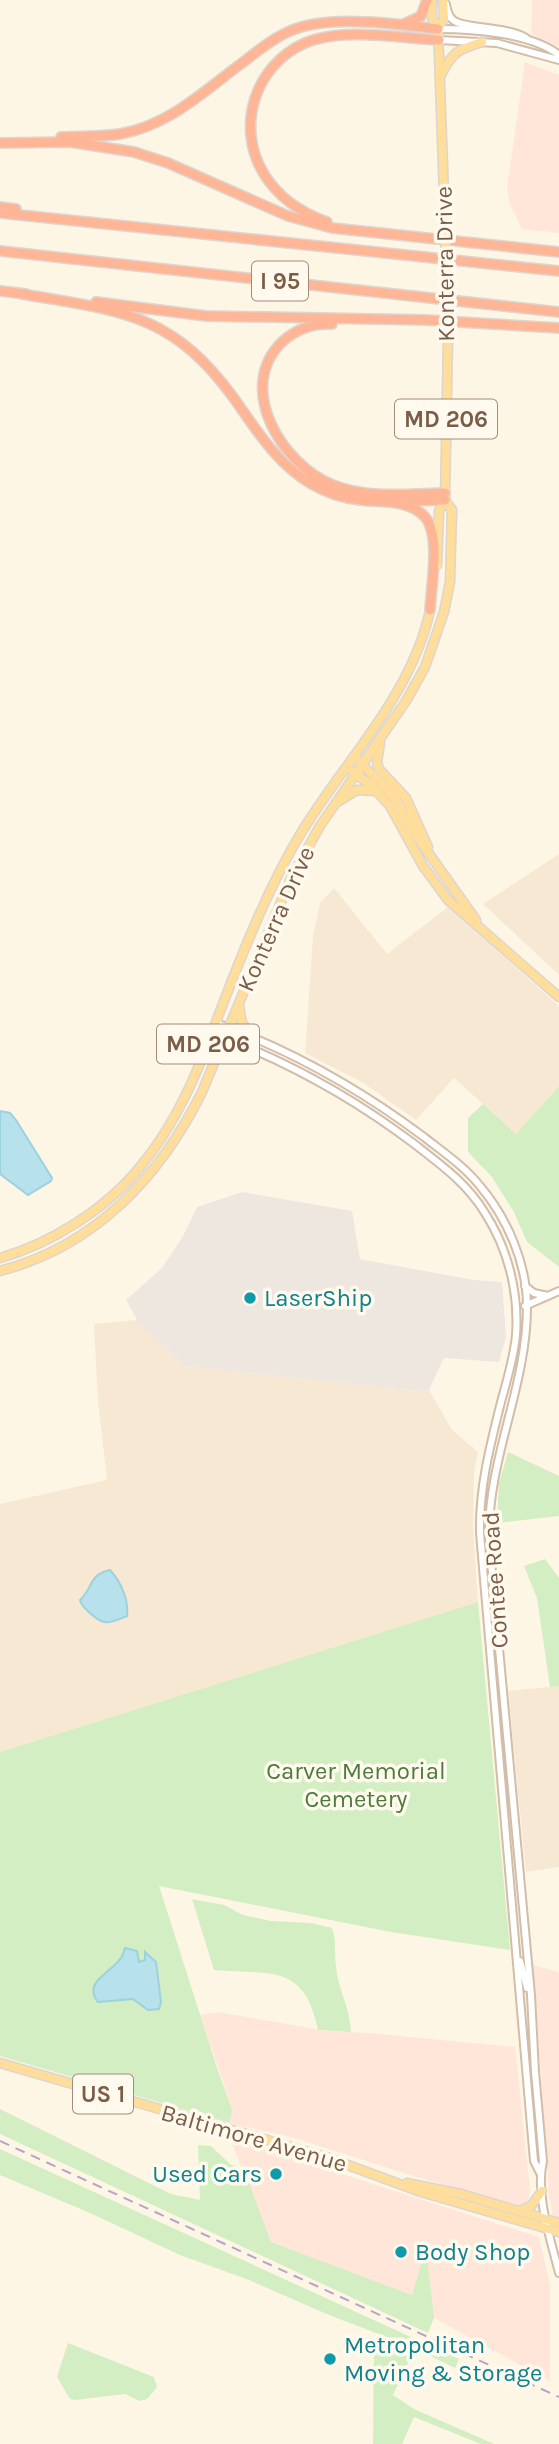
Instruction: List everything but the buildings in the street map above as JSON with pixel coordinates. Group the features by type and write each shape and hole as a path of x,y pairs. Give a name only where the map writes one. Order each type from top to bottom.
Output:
{"highway":[{"path":"402,24 421,16 429,0"},
{"path":"0,141 105,135 142,128 182,109 267,44 298,27 332,22 402,24 438,29"},
{"path":"355,232 300,209 277,190 264,173 254,152 250,129 257,89 279,60 293,50 321,38 347,35 439,40"},
{"path":"0,141 70,142 134,152 168,163 288,216 332,228 559,252"},
{"path":"0,207 177,232"},
{"name":"I 95","path":"0,213 559,271"},
{"name":"I 95","path":"0,251 559,312"},
{"path":"0,291 206,316 477,322 559,328"},
{"path":"22,294 119,313 142,319 167,331 209,365 288,468 326,491 358,500 408,506 417,510 429,523 434,538 430,610"},
{"path":"445,496 364,494 342,488 316,476 295,459 277,436 264,400 264,375 271,356 283,341 314,325 477,322"},
{"path":"377,502 445,496"}],"main road":[{"name":"Konterra Drive","path":"0,1258 61,1232 104,1202 140,1168 171,1124 189,1090 276,880 311,817 394,698 418,649 430,610 436,575 439,510 445,496 448,339 439,40 429,0"},
{"name":"Konterra Drive","path":"438,29 444,18 444,0"},
{"path":"440,77 448,60 456,53 482,42"},
{"name":"Konterra Drive","path":"0,1271 36,1259 76,1238 111,1213 150,1176 186,1124 216,1060 291,878 320,826 406,701 425,667 444,612 450,582 452,510 445,496"},
{"path":"383,734 377,764 406,798 430,853"},
{"path":"354,756 395,798 417,837 484,931"},
{"path":"346,767 383,797 397,816 431,879 448,900 559,997"},
{"path":"335,804 357,790 374,791 383,797"},
{"path":"239,1002 242,1023 253,1037"},
{"path":"216,1060 228,1050 243,1046"},
{"name":"Baltimore Avenue","path":"0,2063 252,2135 387,2178 421,2192 559,2232"},
{"name":"Baltimore Avenue","path":"387,2178 461,2194 559,2223"},
{"path":"519,2211 531,2206 542,2191"}],"street":[{"path":"444,0 456,23 519,33 559,58"},
{"path":"438,29 485,32 533,43"},
{"path":"439,40 510,46 559,58"},
{"name":"Contee Road","path":"216,1023 291,1054 351,1086 457,1163 481,1187 503,1220 520,1261 527,1306 521,1368 494,1475 489,1520 531,1995 543,2161 540,2173"},
{"name":"Contee Road","path":"212,1034 288,1065 337,1092 378,1117 448,1170 471,1193 497,1234 510,1267 517,1308 516,1337 479,1502 481,1547 534,2161 540,2173 548,2230 559,2273"},
{"path":"525,1286 541,1296 556,1293"},
{"path":"517,1308 556,1293"},
{"path":"512,1909 516,1919 520,1952 527,1958"},
{"path":"516,1957 521,1962 528,1994 531,1995"}],"shaded area":[{"path":"532,0 559,0 559,47 531,35"},
{"path":"525,62 559,75 559,233 522,229 510,205 507,188"},
{"path":"559,854 559,975 483,904"},
{"path":"334,888 387,954 448,907 559,1006 559,1086 516,1134 454,1078 416,1120 362,1082 305,1053 313,937 320,903"},
{"path":"242,1192 352,1211 360,1259 474,1280 502,1282 506,1337 499,1362 444,1358 429,1390 418,1391 184,1366 137,1320 126,1300 162,1268 182,1238 197,1207"},
{"path":"137,1320 184,1366 429,1390 452,1430 478,1452 474,1473 473,1528 478,1602 0,1752 0,1504 107,1480 98,1402 94,1324"},
{"path":"559,1686 559,1867 526,1872 508,1691"},
{"path":"533,1965 559,1972 559,2219 553,2217 549,2195"},
{"path":"218,2012 327,2031 515,2047 530,2191 528,2201 522,2206 413,2176 294,2138 230,2123 232,2108 200,2015"},
{"path":"230,2138 539,2237 550,2285 550,2381 434,2318 426,2251 412,2295 271,2242"}],"green space":[{"path":"559,1086 559,1267 527,1242 514,1212 492,1177 468,1152 468,1118 483,1104 516,1134"},
{"path":"508,1452 559,1476 559,1516 497,1523 499,1483"},
{"path":"545,1559 559,1578 559,1686 550,1687 537,1598 524,1566"},
{"name":"Carver Memorial Cemetery","path":"478,1602 510,1950 391,1932 159,1886 232,2109 230,2123 0,2056 0,1752"},
{"path":"192,1899 224,1905 243,1915 271,1921 311,1923 332,1928 337,1975 349,2014 351,2032 318,2030 312,2008 304,1993 294,1982 282,1976 214,1970"},
{"path":"0,2109 171,2194 200,2200 198,2145 211,2146 230,2164 244,2170 271,2242 412,2295 426,2248 434,2318 428,2333 0,2134"},
{"path":"0,2149 459,2359 455,2368 410,2346 249,2280 180,2255 0,2175"},
{"path":"374,2341 411,2357 393,2395 414,2409 494,2444 481,2444 414,2417 402,2444 373,2444"},
{"path":"68,2343 154,2377 157,2387 147,2399 140,2401 125,2394 70,2399 57,2377"}],"water":[{"path":"0,1111 10,1113 16,1120 52,1178 28,1195 0,1174"},
{"path":"110,1570 123,1592 127,1616 104,1622 84,1607 80,1600 98,1575"},
{"path":"125,1948 137,1951 139,1962 145,1960 145,1952 156,1962 161,2002 159,2009 148,2010 133,1999 98,2002 94,1995 96,1983 122,1957"}],"railway":[{"path":"0,2141 559,2397"}],"place":[{"name":"LaserShip","path":"250,1298"},
{"name":"Used Cars","path":"276,2174"},
{"name":"Body Shop","path":"401,2252"},
{"name":"Metropolitan Moving & Storage","path":"330,2359"}]}
